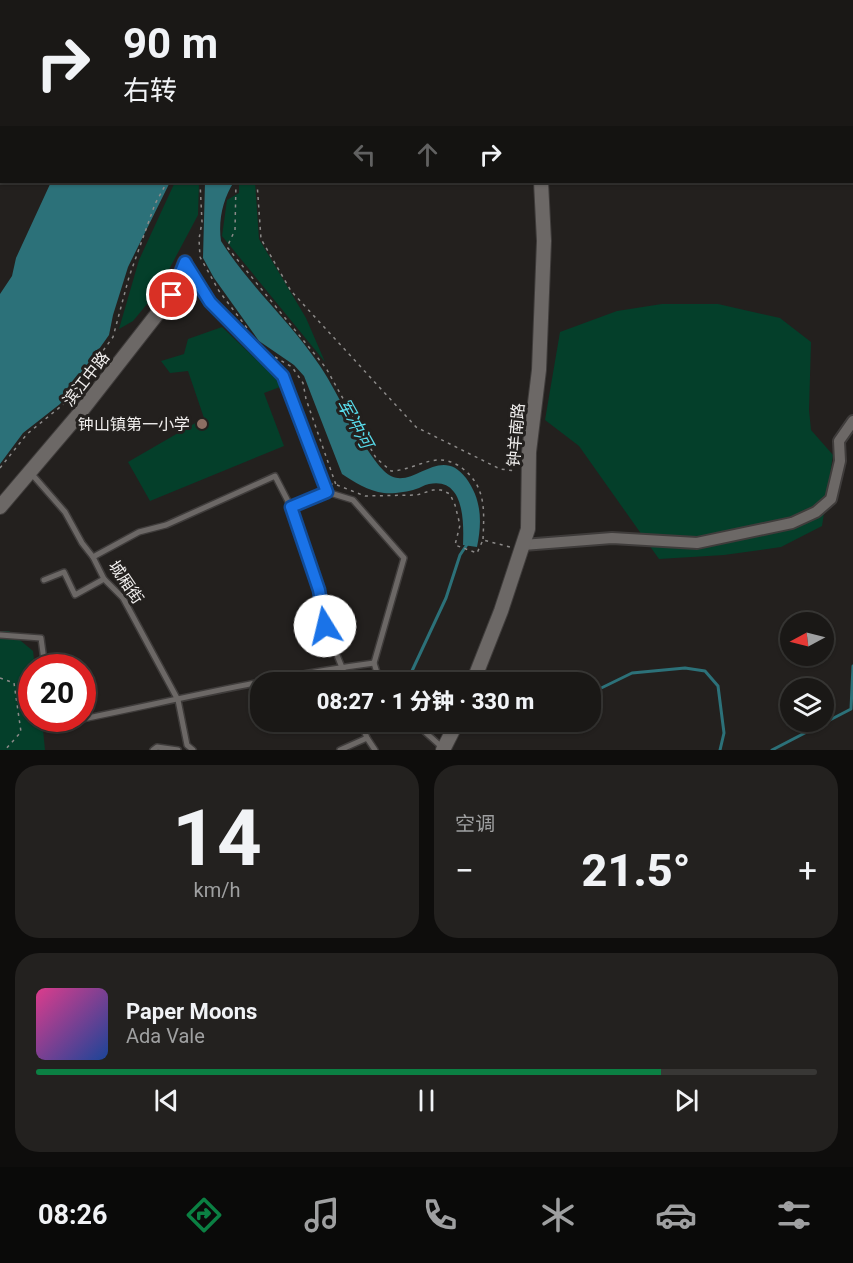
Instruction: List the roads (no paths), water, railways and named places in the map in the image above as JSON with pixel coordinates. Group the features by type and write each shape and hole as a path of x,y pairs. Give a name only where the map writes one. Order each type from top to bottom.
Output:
{"main road":[{"name":"钟羊南路","path":"478,672 528,529 529,452 539,370 544,241 541,183"},
{"name":"滨江中路","path":"0,507 80,414 172,295 185,262"},
{"path":"444,750 452,732"}],"street":[{"path":"522,547 612,538 697,543 792,523 816,512 831,499 840,461 839,441 853,421"}],"lane":[{"path":"185,262 210,302 283,376 327,492"},
{"name":"城厢街","path":"30,472 65,512 104,579 123,598 178,700 187,745 193,750"},
{"path":"93,557 139,532 166,525 275,476 291,507 314,570 325,626 345,672"},
{"path":"291,507 327,492 353,500 404,558 374,663 377,672"},
{"path":"44,580 64,572 75,595 104,579"},
{"path":"0,635 41,638 43,654"},
{"path":"96,716 247,683 374,663"},
{"path":"365,732 375,750"},
{"path":"425,732 444,750"},
{"path":"340,750 367,738"},
{"path":"153,750 157,747 178,750"}],"water":[{"path":"51,183 170,183 128,267 109,335 60,404 23,433 0,464 0,294 12,276 16,258"},
{"path":"205,183 233,183 222,210 221,241 244,273 309,350 328,378 366,448 384,471 394,477 404,478 435,466 445,465 456,468 466,478 478,503 480,529 477,547 463,545 460,503 449,487 429,484 408,491 384,493 367,488 342,474 304,376 294,365 259,341 214,278 203,258"}],"waterway":[{"name":"军冲河","path":"411,672 446,598 460,555 468,543"},
{"name":"军冲河","path":"772,750 851,709 853,666"},
{"name":"军冲河","path":"601,688 632,673 685,668 705,671 718,686 724,733 720,750"}],"place":[{"name":"钟山镇第一小学","path":"202,424"}]}
